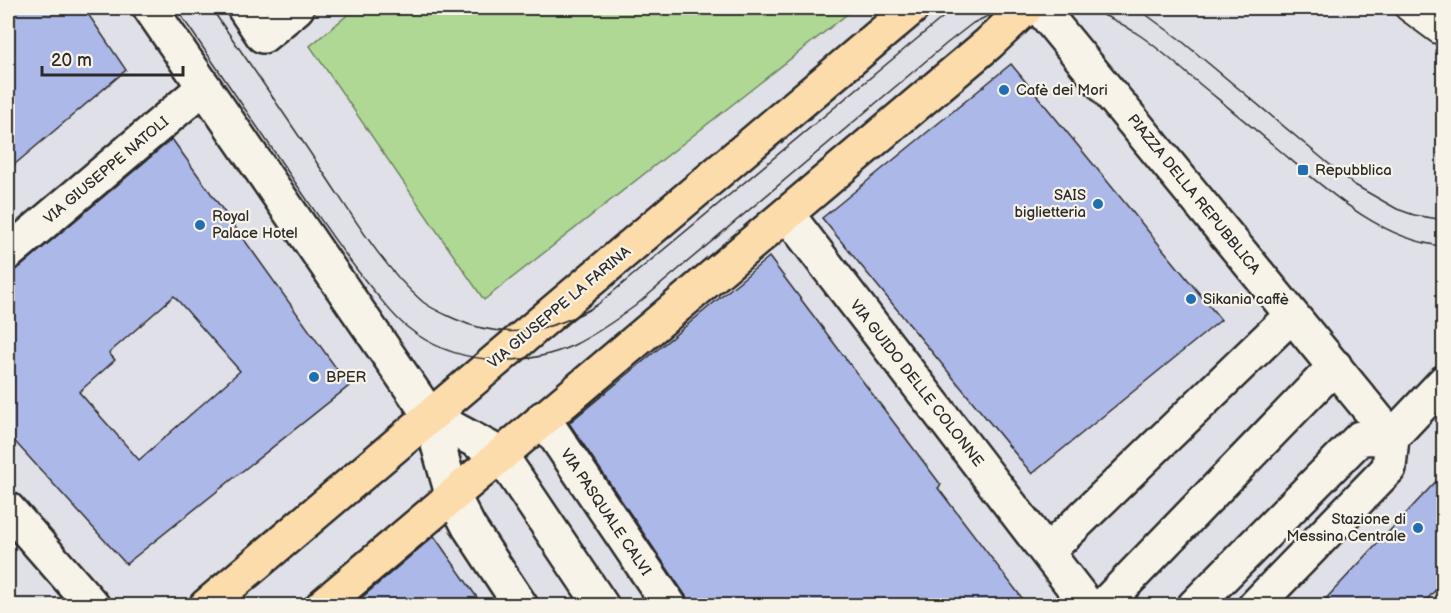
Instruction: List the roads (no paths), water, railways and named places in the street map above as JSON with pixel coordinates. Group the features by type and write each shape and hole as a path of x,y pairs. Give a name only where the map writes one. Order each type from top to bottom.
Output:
{"main road":[{"name":"VIA GIUSEPPE LA FARINA","path":"206,606 912,8"},
{"path":"322,606 988,44 1026,8"}],"street":[{"path":"150,8 430,416 452,494 469,527 521,606"},
{"path":"244,8 263,36 297,8"},
{"name":"PIAZZA DELLA REPUBBLICA","path":"1040,8 1392,437"},
{"name":"VIA GIUSEPPE NATOLI","path":"8,253 204,87"},
{"name":"VIA GUIDO DELLE COLONNE","path":"787,214 1088,606"},
{"path":"1047,552 1292,315"},
{"path":"1103,606 1335,366"},
{"path":"1255,606 1389,468 1392,437 1443,382"},
{"path":"430,416 500,454 602,606"},
{"name":"VIA PASQUALE CALVI","path":"543,418 670,606"},
{"path":"1194,606 1360,438 1392,437"},
{"path":"8,509 93,606"}],"lane":[{"path":"1407,8 1438,31 1443,32"}],"tram line":[{"path":"176,8 335,240 393,314 425,340 445,349 466,356 510,360 532,358 574,345 621,316 946,44 973,23 1005,8"},
{"path":"211,8 368,239 394,273 423,302 438,311 473,326 509,331 528,330 563,322 597,305 948,13 957,8"},
{"path":"1084,8 1128,27 1153,45 1354,210 1398,234 1421,242 1444,246"},
{"path":"1137,8 1178,38 1353,184 1397,209 1414,215 1444,220"}],"place":[{"name":"Cafè dei Mori","path":"1004,90"},
{"name":"Repubblica","path":"1303,170"},
{"name":"SAIS biglietteria","path":"1098,204"},
{"name":"Royal Palace Hotel","path":"200,225"},
{"name":"Sikania caffè","path":"1191,299"},
{"name":"BPER","path":"314,377"},
{"name":"Stazione di Messina Centrale","path":"1418,528"}]}
